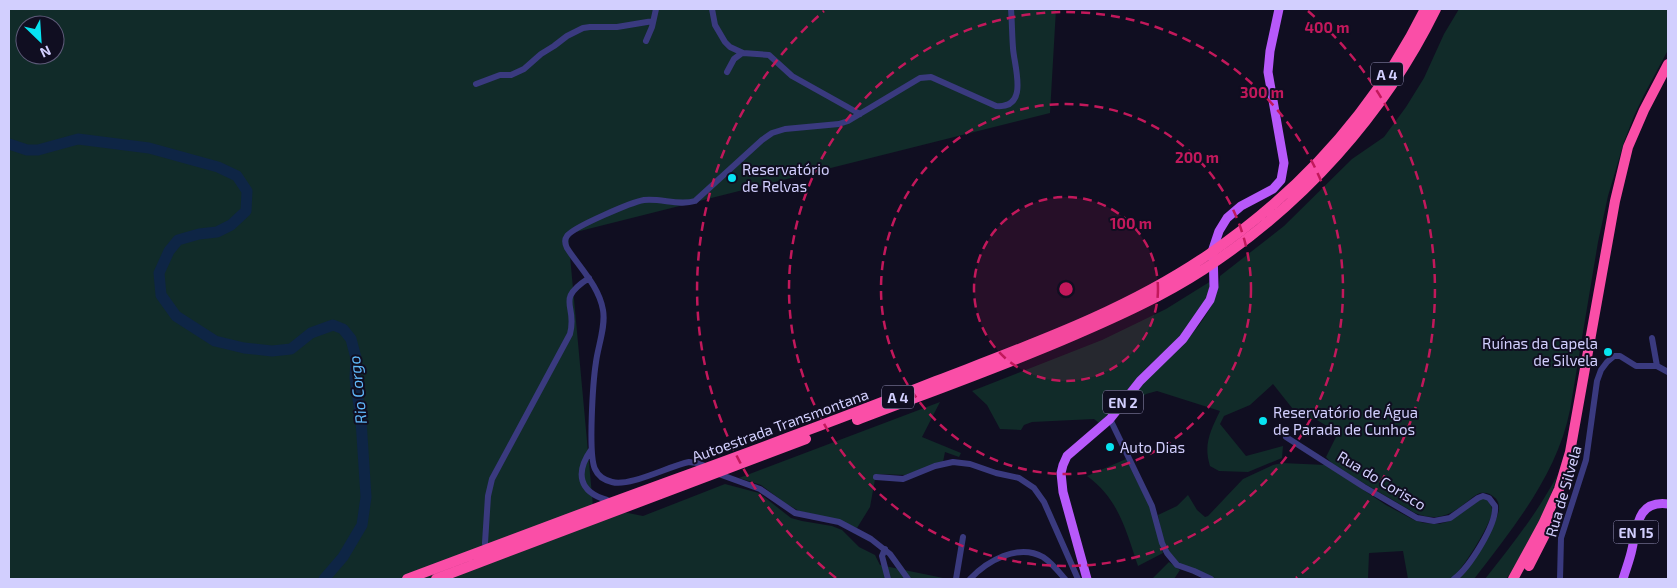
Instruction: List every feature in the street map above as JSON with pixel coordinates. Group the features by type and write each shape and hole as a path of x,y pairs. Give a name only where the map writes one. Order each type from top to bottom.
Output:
{"highway":[{"name":"Autoestrada Transmontana","path":"436,579 1050,346 1105,322 1189,279 1242,242 1302,191 1347,137 1425,9"},
{"name":"Autoestrada Transmontana","path":"407,579 608,503 835,422 1011,352 1103,312 1168,280 1220,246 1282,197 1375,112 1413,54 1436,9"},
{"path":"1429,24 1439,16 1443,9"},
{"path":"1513,579 1543,524 1558,490 1570,452 1615,201 1628,147 1644,110 1668,64"},
{"path":"1520,579 1541,544 1555,515 1575,453 1622,193 1633,148 1648,112 1668,74"}],"main road":[{"name":"EN 2","path":"1087,579 1063,492 1062,468 1071,452 1110,419 1140,381 1182,339 1210,300 1214,287 1213,249 1219,231 1231,214 1240,206 1273,190 1281,180 1284,163 1268,72 1278,9"},
{"name":"EN 15","path":"1622,579 1631,554 1641,513 1656,504 1668,504"}],"street":[{"path":"646,42 656,9"},
{"path":"712,9 714,21 725,42 731,48 742,53 768,55 792,76 860,114"},
{"path":"908,579 885,549 875,541 834,521 799,515 787,509 760,489 719,476 698,462 679,465 624,483 608,481 600,476 595,468 591,450 595,366 604,315 602,306 589,278 566,245 566,237 574,230 641,201 686,203 695,201 772,133 788,128 842,123 926,76 996,106 1009,103 1015,97 1019,84 1013,49 1011,9"},
{"path":"476,84 524,69 568,35 583,28 615,28 653,21"},
{"path":"727,72 734,59 742,53"},
{"path":"485,543 488,496 492,479 570,336 572,326 570,294 589,278"},
{"path":"1652,338 1657,366"},
{"name":"Rua de Silvela","path":"1560,579 1561,538 1564,523 1586,460 1596,388 1601,370 1611,358 1617,356 1623,357 1636,366 1657,366 1668,372"},
{"path":"1110,419 1153,509 1162,543 1168,555 1177,565 1211,579"},
{"name":"Rua do Corisco","path":"1286,438 1327,462 1364,488 1423,520 1434,521 1450,518 1478,498 1483,496 1489,498 1495,506 1493,519 1466,567 1454,579"},
{"path":"591,450 583,464 582,480 592,494 607,500"},
{"path":"876,477 894,480 907,478 934,466 953,462 970,464 996,474 1019,478 1034,488 1042,499 1078,579"},
{"path":"956,579 963,537"},
{"path":"885,549 882,556 888,579"},
{"path":"970,579 983,566 994,560 1007,555 1026,553 1042,557 1065,579"}],"green space":[{"path":"9,9 1056,9 1050,113 568,234 593,506 643,516 725,484 759,493 791,518 832,526 842,530 859,547 875,555 880,565 948,579 9,579"},
{"path":"1459,9 1668,9 1668,50 1634,116 1608,196 1598,242 1570,410 1564,434 1555,457 1532,500 1474,579 1458,579 1483,544 1494,523 1499,507 1495,498 1487,493 1480,493 1452,512 1441,516 1428,517 1415,513 1334,466 1326,457 1338,433 1317,420 1300,418 1273,384 1250,405 1224,416 1220,424 1246,456 1283,446 1282,458 1248,472 1219,471 1210,466 1207,451 1209,437 1220,411 1157,391 1146,394 1125,408 1124,406 1143,383 1181,346 1202,320 1211,307 1217,292 1220,276 1284,226 1352,159 1384,137 1424,78 1444,34"},
{"path":"1211,281 1208,295 1194,320 1142,373 1099,423 1094,419 1032,422 1024,425 1021,430 1000,429 987,405 972,391 1102,340 1166,309"},
{"path":"940,402 922,437 961,453 959,457 945,452 943,462 905,475 876,474 870,507 857,528 835,519 799,511 761,485 739,478"},
{"path":"1126,459 1151,509 1163,553 1138,566 1125,528 1114,505 1098,485 1087,476"},
{"path":"1282,463 1326,465 1386,505 1414,520 1424,523 1439,524 1450,521 1481,499 1487,499 1492,507 1492,513 1486,528 1468,558 1456,574 1448,579 1408,579 1403,551 1369,553 1368,579 1213,579 1179,564 1169,553 1162,536 1158,515 1177,506 1188,495 1197,510 1205,517 1208,516 1243,479 1273,465"},
{"path":"1558,474 1545,512 1511,573 1506,579 1485,579 1515,541"},
{"path":"1169,562 1180,570 1174,579 1152,579"}],"waterway":[{"name":"Rio Corgo","path":"9,144 27,150 38,150 78,139 149,148 218,167 237,176 247,191 246,211 231,225 217,232 199,234 178,240 169,251 159,273 161,295 176,316 215,341 244,348 272,351 291,349 311,333 333,325 343,329 351,339 356,358 355,378 361,420 366,497 362,525 343,557 324,579"}],"place":[{"name":"Reservatório de Relvas","path":"732,178"},
{"name":"Ruínas da Capela de Silvela","path":"1608,352"},
{"name":"Reservatório de Água de Parada de Cunhos","path":"1263,421"},
{"name":"Auto Dias","path":"1110,447"}]}
